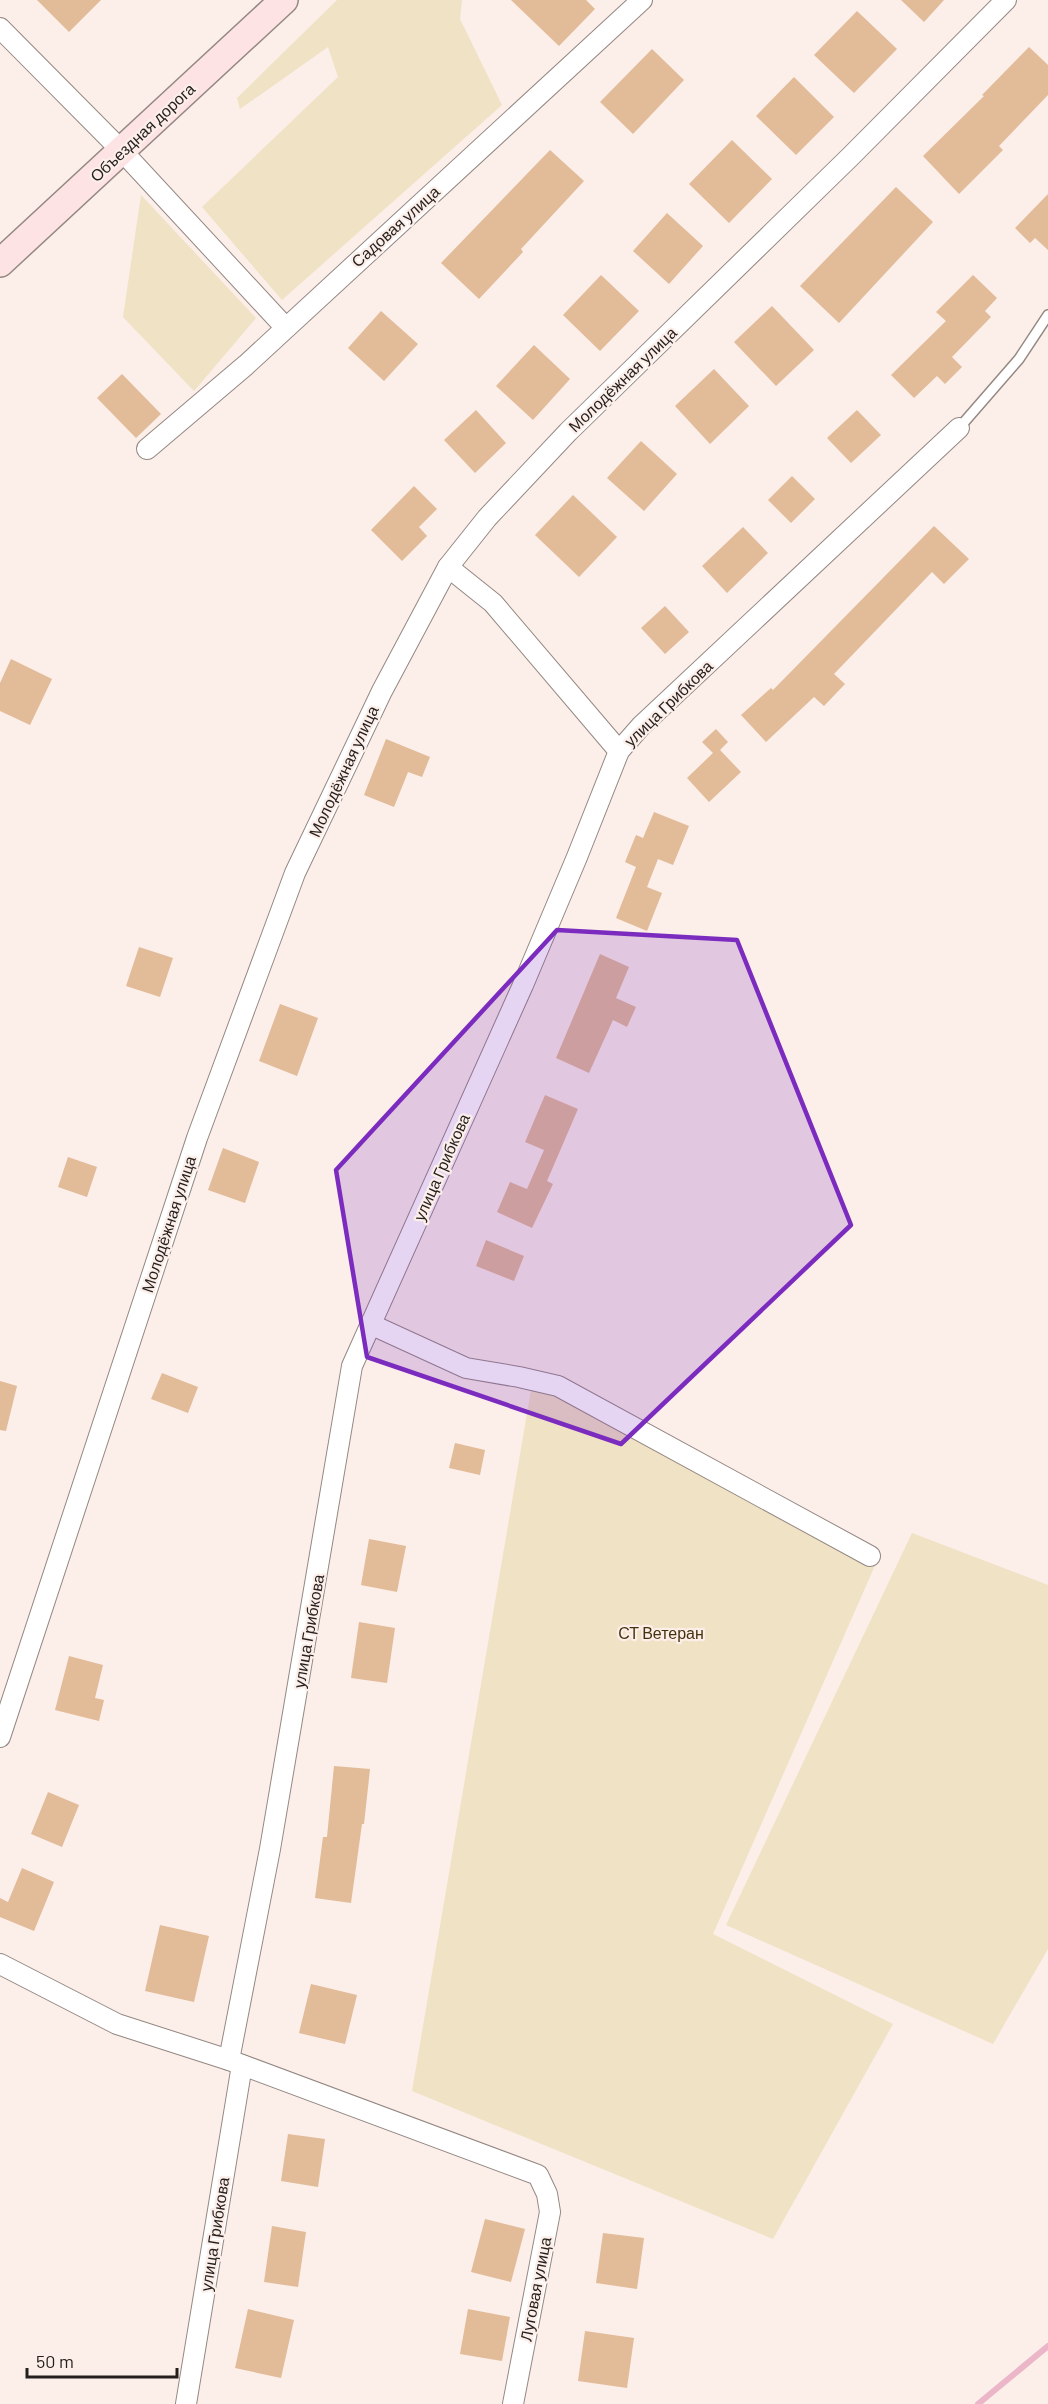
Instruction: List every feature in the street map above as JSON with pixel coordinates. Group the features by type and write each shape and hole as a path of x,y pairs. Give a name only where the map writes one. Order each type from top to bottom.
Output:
{"main road":[{"name":"Объездная дорога","path":"0,263 284,0"}],"street":[{"name":"Молодёжная улица","path":"0,1737 196,1138 295,873 381,691 448,567 487,518 568,432 851,156 1006,0"},
{"name":"Садовая улица","path":"147,449 246,365 636,3"},
{"path":"0,28 122,151 285,327"},
{"name":"улица Грибкова","path":"186,2404 235,2062 352,1366 523,985 619,751 641,726 959,428"},
{"path":"448,567 493,603 619,751"},
{"path":"370,1324 466,1368 558,1386 870,1557"},
{"path":"0,1964 117,2024 235,2062"},
{"name":"Луговая улица","path":"235,2062 538,2175 547,2194 550,2212 513,2404"}],"lane":[{"path":"959,428 1019,359 1048,315"}],"highlighted area":[{"path":"557,930 737,940 851,1225 621,1444 367,1357 336,1170"}],"green space":[{"path":"337,0 462,0 460,19 502,105 282,300 202,207 338,77 328,47 240,109 237,98"},
{"path":"141,195 256,318 194,391 123,317"},
{"name":"СТ Ветеран","path":"533,1378 880,1554 713,1934 893,2024 773,2239 412,2091"},
{"path":"912,1533 1048,1585 1048,1949 993,2044 726,1925"}],"building":[{"path":"37,0 101,0 69,32"},
{"path":"511,0 586,0 595,9 559,46"},
{"path":"901,0 944,0 924,22"},
{"path":"857,11 897,49 854,93 814,55"},
{"path":"1029,47 1048,65 1048,95 999,146 1003,150 959,194 923,156 984,96 982,95"},
{"path":"652,49 684,80 633,134 600,102"},
{"path":"794,77 834,117 796,155 756,116"},
{"path":"732,140 772,179 729,223 689,184"},
{"path":"550,150 584,181 521,249 523,252 479,299 441,263"},
{"path":"896,187 933,222 839,323 800,286"},
{"path":"1048,194 1048,250 1035,238 1030,243 1015,228"},
{"path":"667,213 703,246 669,284 633,251"},
{"path":"601,275 639,311 600,351 563,315"},
{"path":"973,275 997,298 985,311 991,317 952,357 962,367 945,384 937,376 914,398 891,375 946,321 936,312"},
{"path":"772,306 814,350 776,386 734,342"},
{"path":"381,311 418,344 384,381 348,348"},
{"path":"534,345 570,379 533,420 496,386"},
{"path":"714,369 749,406 710,444 675,406"},
{"path":"122,374 161,414 136,438 97,398"},
{"path":"476,410 506,443 475,473 444,440"},
{"path":"857,410 881,435 851,463 827,438"},
{"path":"641,441 677,474 644,511 607,478"},
{"path":"792,476 815,499 791,523 768,500"},
{"path":"414,486 437,509 419,527 427,536 402,561 371,530"},
{"path":"573,495 617,537 579,577 535,535"},
{"path":"934,526 969,559 944,584 932,572 834,674 845,684 824,706 814,697 766,742 741,715 771,688 773,690"},
{"path":"743,527 768,553 727,593 702,566"},
{"path":"665,606 689,632 665,654 641,628"},
{"path":"11,659 52,679 30,725 0,711 0,683"},
{"path":"716,729 728,742 720,750 741,772 709,802 687,778 713,753 702,742"},
{"path":"386,739 430,757 422,777 408,772 394,807 364,795"},
{"path":"654,812 689,826 673,865 658,859 647,887 662,893 647,931 616,918 636,867 625,862 636,835 643,838"},
{"path":"139,947 173,958 160,997 126,986"},
{"path":"600,954 629,967 616,998 636,1007 627,1027 613,1020 589,1073 556,1058"},
{"path":"280,1004 318,1018 297,1076 259,1061"},
{"path":"545,1095 578,1109 547,1181 553,1184 532,1228 497,1212 510,1182 527,1189 544,1150 525,1142"},
{"path":"223,1148 259,1162 245,1203 208,1190"},
{"path":"68,1157 97,1167 87,1197 58,1187"},
{"path":"486,1240 524,1256 514,1281 476,1266"},
{"path":"162,1373 198,1387 188,1413 151,1399"},
{"path":"0,1381 17,1386 6,1431 0,1430"},
{"path":"455,1443 485,1450 480,1475 449,1468"},
{"path":"369,1539 406,1546 397,1592 361,1585"},
{"path":"359,1622 395,1628 387,1683 351,1678"},
{"path":"69,1656 103,1665 95,1698 104,1700 99,1721 55,1710"},
{"path":"334,1766 370,1769 351,1903 315,1898 323,1837 327,1837"},
{"path":"48,1792 79,1805 62,1847 31,1834"},
{"path":"22,1868 54,1882 34,1931 0,1917 0,1898 8,1902"},
{"path":"160,1925 209,1936 194,2002 145,1991"},
{"path":"311,1984 357,1995 345,2044 299,2033"},
{"path":"288,2134 325,2139 318,2187 281,2181"},
{"path":"485,2219 525,2229 511,2282 471,2272"},
{"path":"272,2226 306,2232 298,2287 264,2282"},
{"path":"603,2233 644,2238 637,2289 596,2283"},
{"path":"248,2309 294,2320 281,2378 235,2368"},
{"path":"468,2309 510,2317 502,2361 460,2354"},
{"path":"585,2331 634,2338 627,2388 578,2381"}],"waterway":[{"path":"978,2404 1048,2346"}]}
